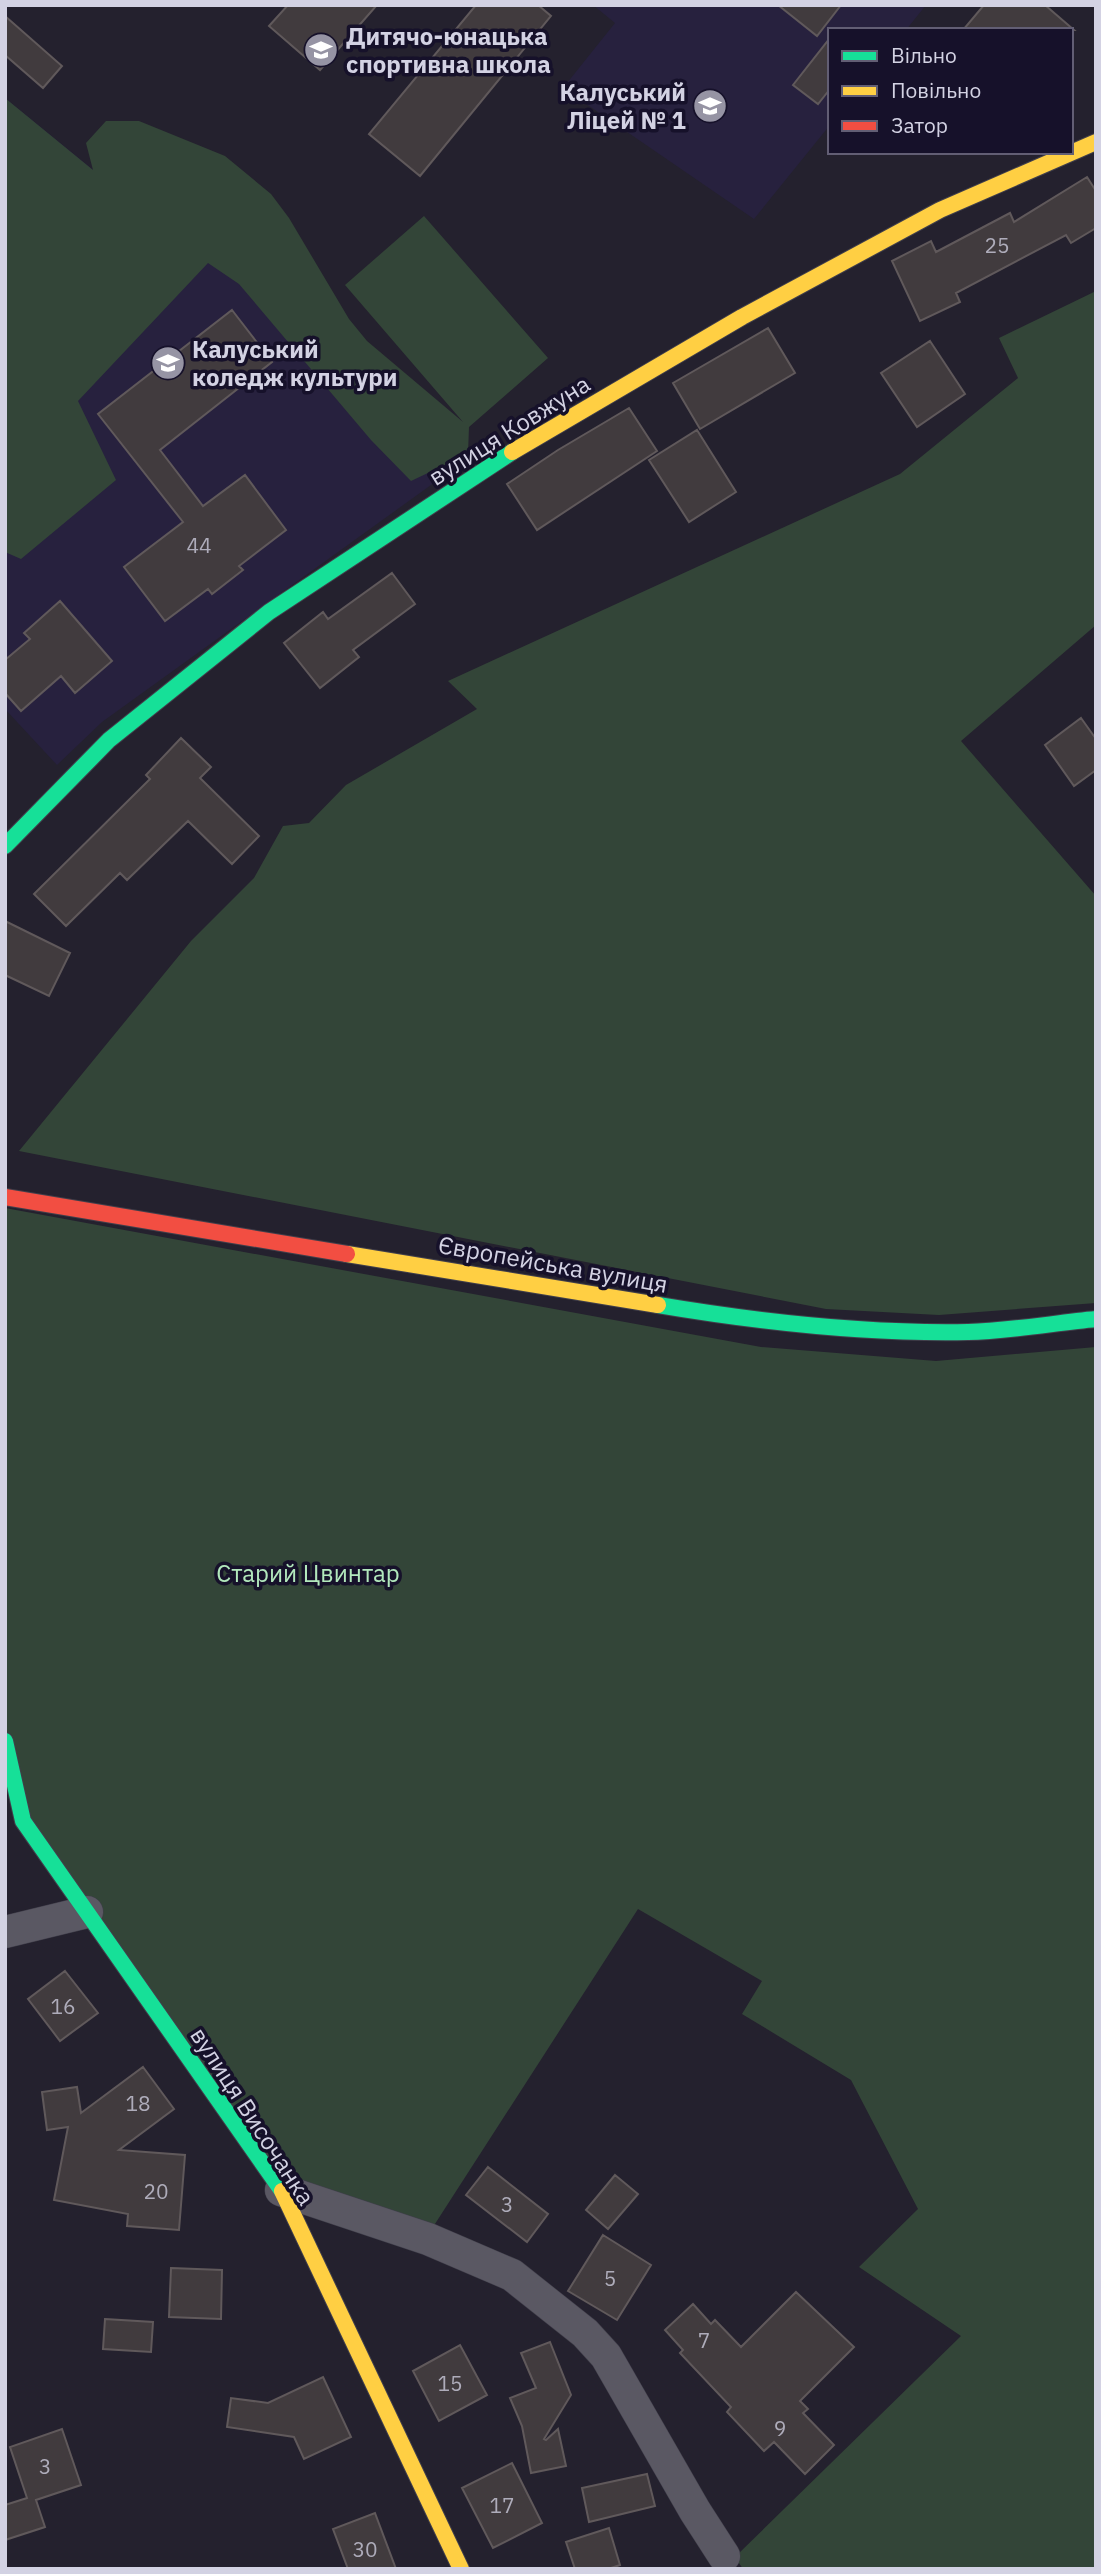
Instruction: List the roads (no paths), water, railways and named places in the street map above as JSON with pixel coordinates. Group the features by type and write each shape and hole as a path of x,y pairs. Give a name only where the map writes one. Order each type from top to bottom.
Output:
{"street":[{"name":"вулиця Ковжуна","path":"1073,152 1096,142"},
{"name":"вулиця Ковжуна","path":"5,846 109,740 269,612 517,449 742,317 940,210 1068,154"},
{"name":"Європейська вулиця","path":"5,1197 681,1309 818,1325 893,1331 970,1332 1096,1319"},
{"name":"вулиця Височанка","path":"5,1741 23,1821 281,2190 461,2569"},
{"path":"5,1932 87,1912"},
{"path":"281,2190 428,2239 512,2275 585,2333 606,2356 695,2511 724,2556"}],"place":[{"name":"Дитячо-юнацька спортивна школа","path":"321,50"},
{"name":"Калуський Ліцей № 1","path":"710,106"},
{"name":"Калуський коледж культури","path":"168,363"}],"park label":[{"name":"Старий Цвинтар","path":"308,1573"}]}
